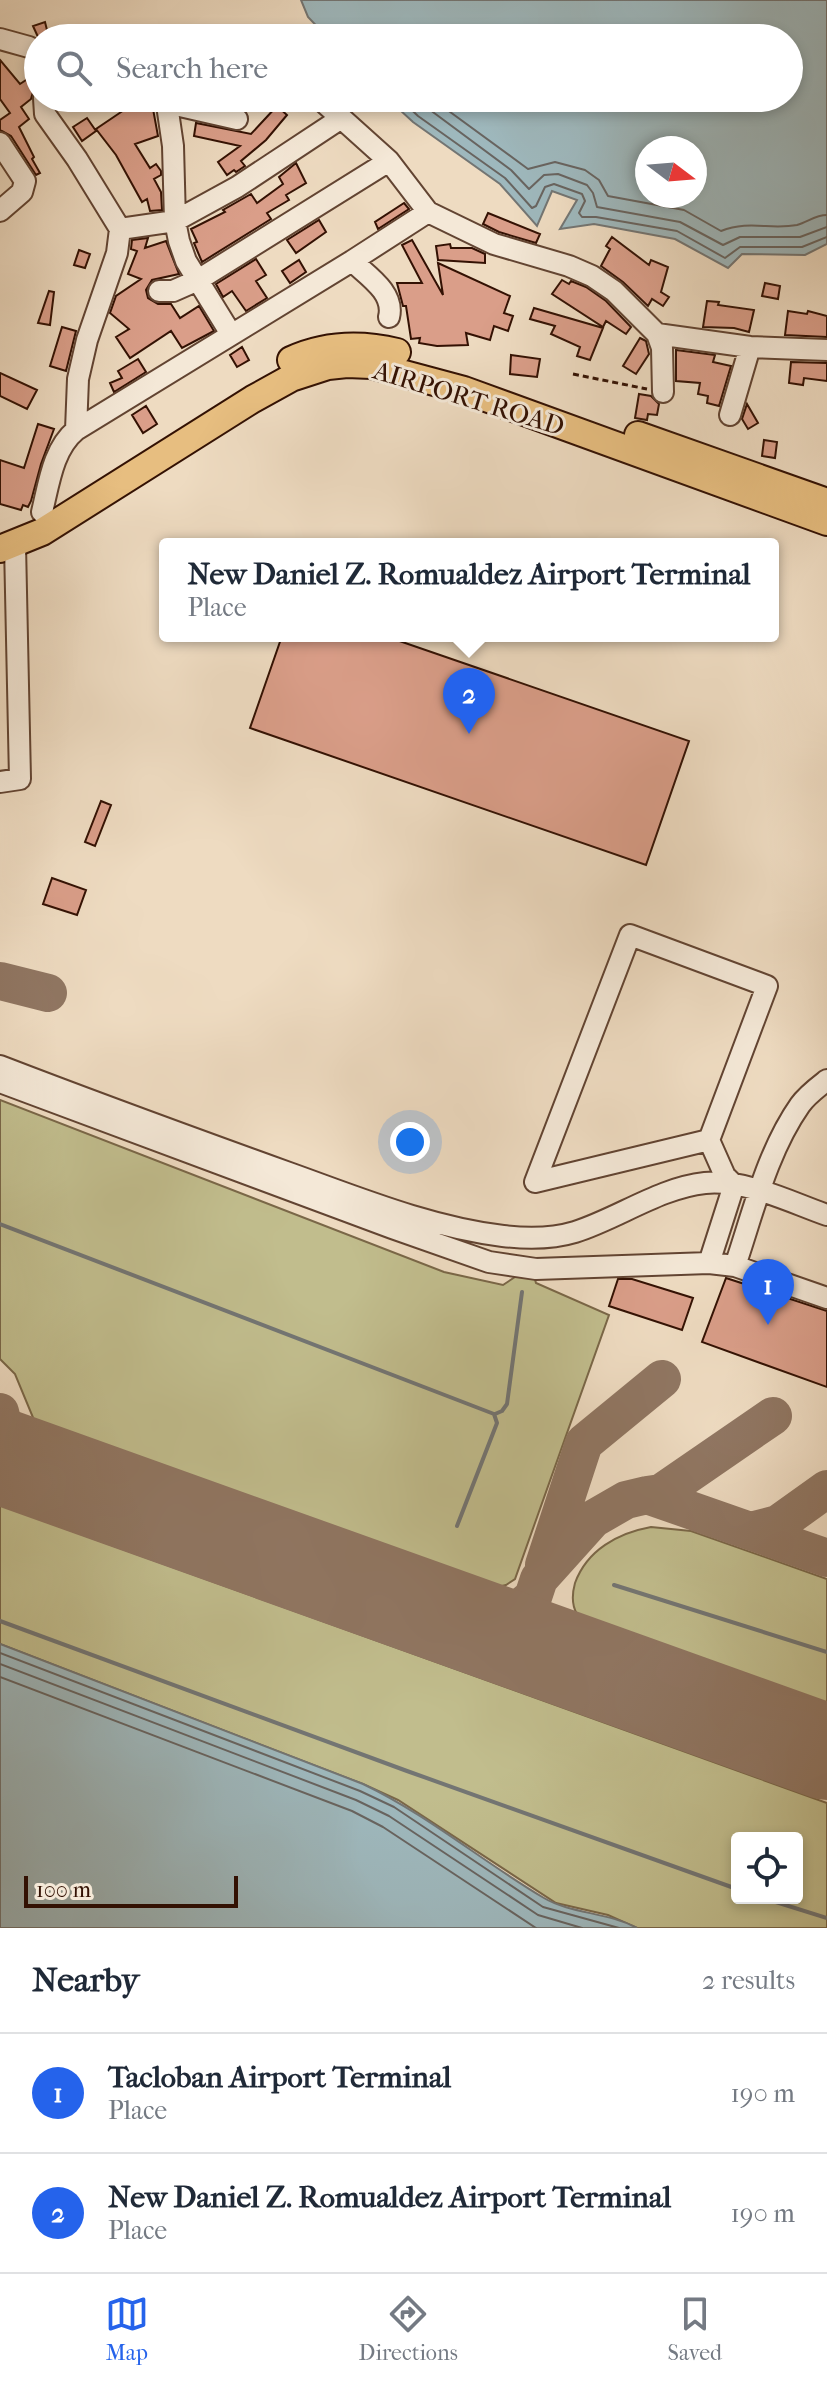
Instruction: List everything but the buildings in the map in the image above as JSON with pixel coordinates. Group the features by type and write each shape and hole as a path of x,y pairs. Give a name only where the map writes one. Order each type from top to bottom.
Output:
{"main road":[{"name":"AIRPORT ROAD","path":"152,453 245,384 302,355 348,345 376,347 469,374 827,502"},
{"name":"AIRPORT ROAD","path":"5,541 22,523 47,519 152,453 291,378 328,366 371,365 464,390 827,522"}],"street":[{"path":"0,39 24,46"},
{"path":"45,112 120,229 114,262 80,369 76,430"},
{"path":"168,112 173,146 175,221 186,261 231,334"},
{"path":"211,112 237,119"},
{"path":"333,112 389,161 428,212 494,244 569,266 592,276 614,291 657,334 662,348 663,392"},
{"path":"120,229 175,221 237,187 340,119"},
{"path":"0,143 25,181 22,192 0,211"},
{"path":"159,291 173,291 198,280 389,161"},
{"path":"47,519 59,450 66,438 428,212"},
{"path":"352,261 387,296 391,309 389,317"},
{"path":"657,334 750,347 827,350"},
{"path":"730,415 750,347"},
{"path":"0,782 20,779 5,541"},
{"path":"709,1140 535,1182 630,935 767,986 709,1140 725,1176 734,1185"},
{"path":"0,1066 107,1115"},
{"path":"735,1266 760,1192 788,1125 802,1102 827,1080"},
{"path":"0,1082 107,1115 395,1220 489,1262 536,1269 709,1263 735,1266 827,1298"},
{"path":"395,1220 538,1238 574,1232 689,1186 719,1183 760,1192 827,1215"},
{"path":"709,1263 734,1185"},
{"path":"536,1269 538,1238"},
{"path":"784,1283 794,1276 827,1287"}],"path":[{"path":"573,374 663,392"}],"shaded area":[{"path":"0,1100 444,1272 503,1285 518,1275 534,1276 536,1283 609,1315 515,1579 506,1585 488,1589 34,1420 15,1374 0,1359"},
{"path":"0,1505 827,1803 827,1928 637,1928 608,1915 556,1903 398,1800 0,1644"},
{"path":"651,1527 691,1531 827,1579 827,1704 577,1614 573,1603 574,1587 587,1561 616,1539"}],"water":[{"path":"301,0 827,0 827,244 805,255 742,254 728,268 675,239 594,224 560,229 577,200 552,191 537,226 500,184 402,112 803,112 803,24 315,24"},
{"path":"0,1644 363,1784 410,1810 544,1898 637,1928 0,1928"}],"waterway":[{"path":"0,1224 494,1414 497,1423 457,1526"},
{"path":"495,1414 507,1404 522,1292"},
{"path":"614,1585 827,1652"},
{"path":"0,1621 731,1887"},
{"path":"782,1904 827,1918"}],"taxiway":[{"path":"0,981 48,993"},
{"path":"544,1565 584,1443 662,1379"},
{"path":"0,1412 7,1441 22,1464"},
{"path":"647,1495 661,1493 773,1416"},
{"path":"751,1531 778,1524 827,1489"},
{"path":"460,1621 489,1628 499,1626 533,1597 539,1579 593,1519 626,1500 647,1495 827,1558"},
{"path":"533,1597 529,1632 542,1650"}],"runway":[{"path":"0,1456 827,1752"}],"place":[{"name":"New Daniel Z. Romualdez Airport Terminal","path":"469,734"},
{"name":"Tacloban Airport Terminal","path":"768,1325"}]}
